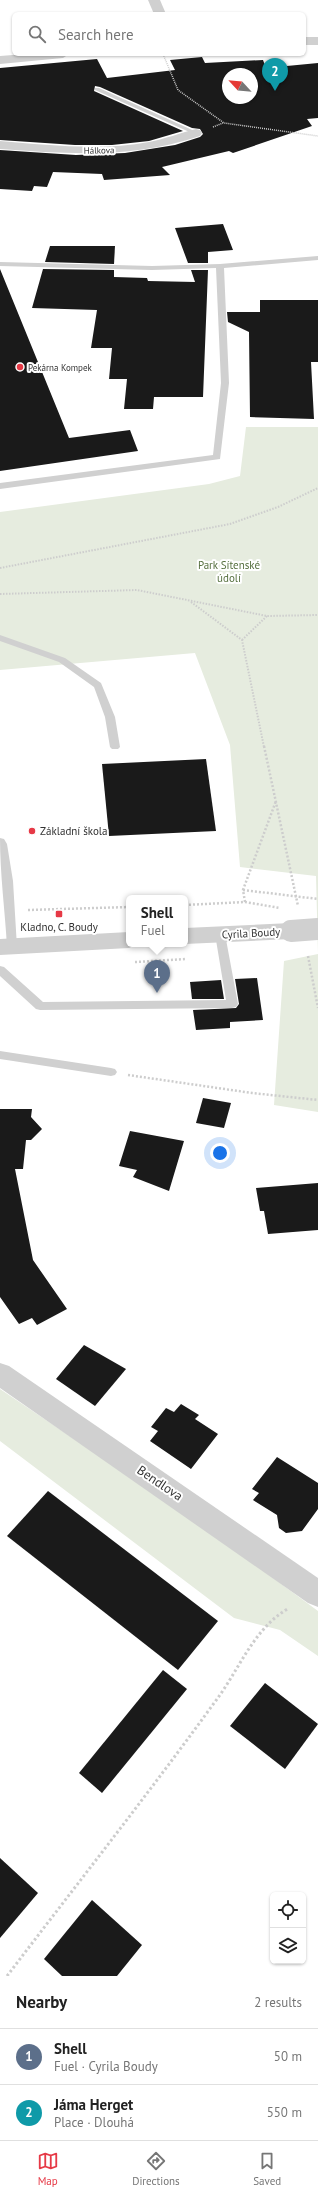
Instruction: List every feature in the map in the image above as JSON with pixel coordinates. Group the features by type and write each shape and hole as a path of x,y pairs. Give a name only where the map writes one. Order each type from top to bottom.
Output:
{"street":[{"path":"154,0 159,12"},
{"path":"306,41 318,41"},
{"path":"0,60 42,56"},
{"name":"Hálkova","path":"0,145 72,150 111,150 143,147 175,141 196,132"},
{"name":"Cyrila Boudy","path":"188,936 318,929"},
{"path":"6,947 126,940"},
{"name":"Bendlova","path":"0,1374 318,1594"}],"lane":[{"path":"97,89 196,132"},
{"path":"0,264 152,268 220,266 318,258"},
{"path":"0,486 217,457 225,383 220,266"},
{"path":"0,638 62,660 98,685 110,717 115,747"},
{"path":"0,842 2,844 10,911 6,947"},
{"path":"0,970 40,1006 232,1004 220,934"},
{"path":"0,1055 111,1072"}],"path":[{"path":"164,56 178,90 224,123 318,136"},
{"path":"0,568 230,524 278,507 318,488"},
{"path":"0,594 137,590 267,616 318,615"},
{"path":"191,602 242,640 266,763 276,800 296,897"},
{"path":"242,640 267,616"},
{"path":"245,902 242,890 276,800"},
{"path":"242,890 318,899"},
{"path":"188,905 245,902 287,909"},
{"path":"10,911 126,907"},
{"path":"111,1072 252,1094 318,1100"},
{"path":"7,1976 218,1698 246,1651 280,1611 295,1607"}],"green space":[{"name":"Park Sítenské údolí","path":"246,427 318,427 318,954 316,876 240,867 230,745 195,653 0,670 0,512 209,484 240,476"},
{"path":"318,954 318,1112 274,1105 284,961"},
{"path":"0,1389 194,1520 318,1611 318,1656 280,1630 234,1618 0,1441"}],"building":[{"path":"202,57 205,63 263,60 266,68 318,63 318,118 307,119 312,126 233,153 229,151 162,167 170,175 104,180 102,174 53,172 47,187 34,186 32,191 0,189 0,150 76,155 125,153 175,145 200,137 203,134 200,129 192,128 95,86 94,91 183,131 149,141 112,145 75,145 0,140 0,68 97,59 107,78 175,70 170,60"},
{"path":"223,224 233,250 208,252 208,263 188,263 175,228"},
{"path":"50,246 115,246 114,264 45,262"},
{"name":"Pekárna Kompek","path":"0,269 69,438 130,430 138,451 0,471"},
{"path":"43,269 114,270 114,277 147,278 148,281 195,282 191,270 208,270 203,397 154,397 153,409 124,409 127,379 109,379 112,348 91,348 97,310 32,308"},
{"path":"260,300 318,300 318,362 311,362 314,419 250,417 249,332 228,322 227,312 260,312"},
{"path":"206,759 216,831 109,836 102,764"},
{"path":"257,978 263,1020 230,1022 230,1028 196,1030 193,1010 236,1008 239,1004 235,979"},
{"path":"221,980 224,999 192,999 190,982"},
{"path":"203,1098 231,1103 224,1128 196,1123"},
{"path":"0,1109 32,1109 31,1117 42,1129 31,1140 26,1140 23,1169 15,1169 33,1260 67,1309 37,1325 32,1318 19,1324 0,1297"},
{"path":"130,1131 184,1141 169,1191 133,1177 137,1170 119,1166"},
{"path":"318,1183 318,1230 268,1234 264,1211 260,1211 256,1188"},
{"path":"84,1345 126,1369 95,1406 56,1379"},
{"path":"181,1404 199,1415 195,1419 218,1434 191,1469 150,1441 158,1431 151,1427 166,1408 174,1412"},
{"path":"277,1457 318,1483 318,1509 302,1531 286,1533 279,1528 277,1515 253,1500 259,1493 252,1489"},
{"path":"48,1491 218,1621 178,1670 7,1536"},
{"path":"163,1670 187,1689 102,1793 79,1773"},
{"path":"265,1683 318,1724 285,1769 230,1726"},
{"path":"0,1858 38,1893 0,1938"},
{"path":"92,1900 142,1945 117,1976 62,1976 44,1959"}],"place":[{"name":"Jáma Herget","path":"275,91"},
{"name":"Pekárna Kompek","path":"20,367"},
{"name":"Základní škola","path":"32,831"},
{"name":"Kladno, C. Boudy","path":"59,914"},
{"name":"Shell","path":"157,993"}]}
